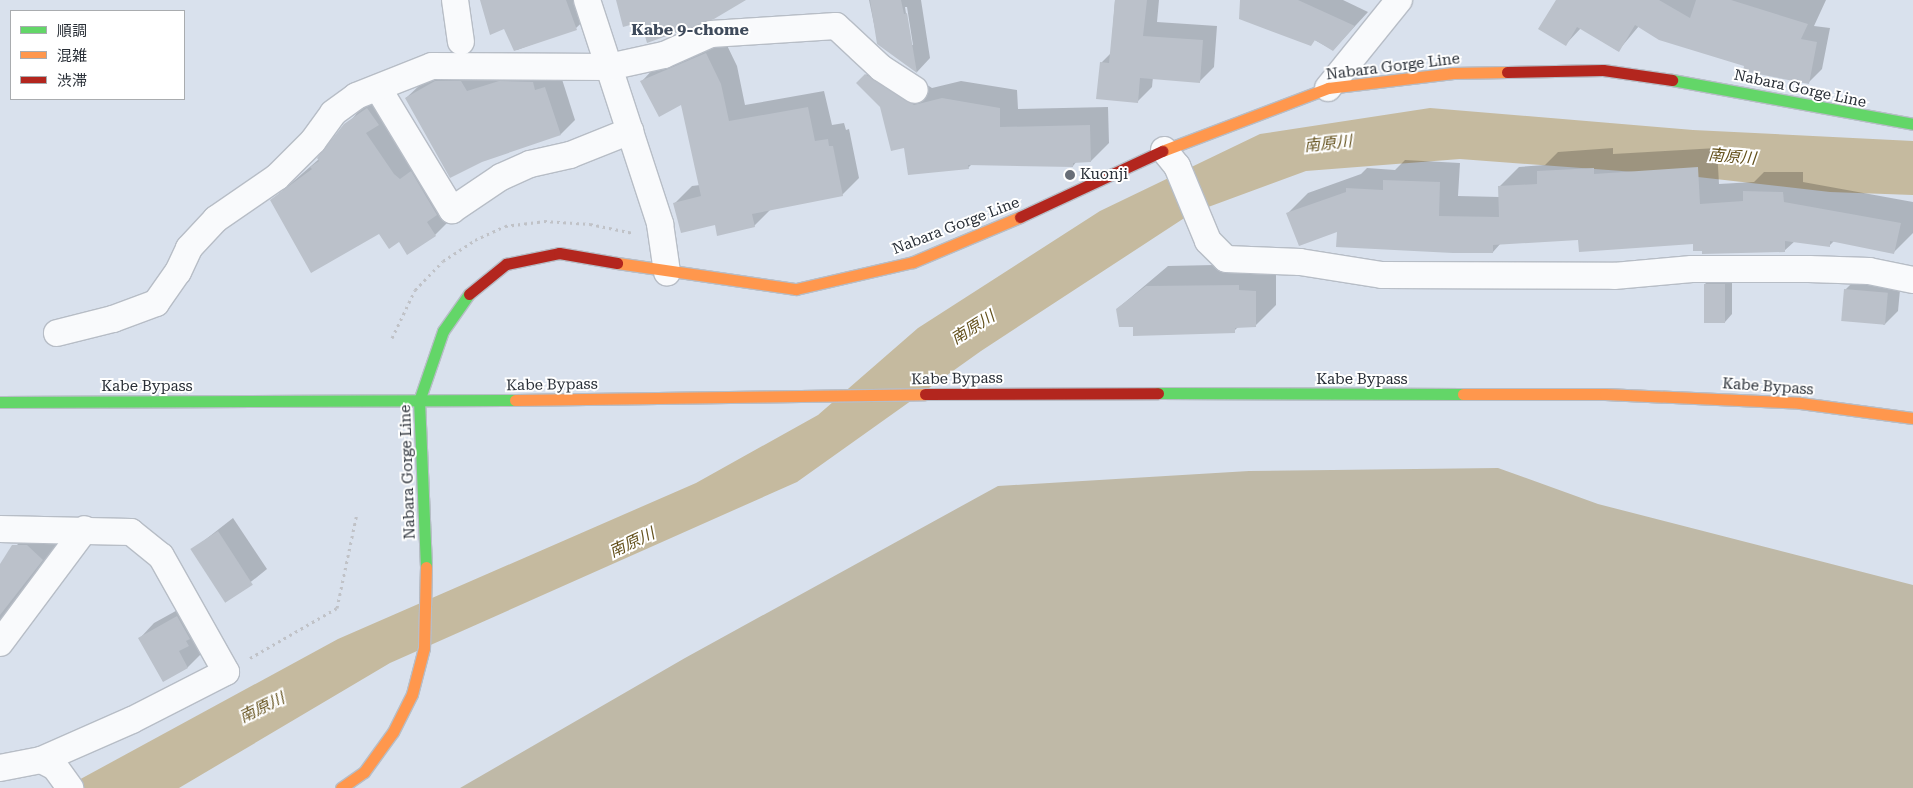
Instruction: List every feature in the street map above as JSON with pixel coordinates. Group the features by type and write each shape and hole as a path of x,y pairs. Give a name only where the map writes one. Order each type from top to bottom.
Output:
{"main road":[{"name":"Nabara Gorge Line","path":"341,788 364,772 393,732 412,694 424,648 427,584 419,401 443,331 472,289 506,264 559,253 667,272 796,289 913,262 1037,210 1170,158 1328,88 1453,73 1603,70 1715,87 1877,120 1913,124"},
{"name":"Kabe Bypass","path":"0,402 419,401 1007,393 1605,394 1800,403 1913,418"}],"street":[{"path":"455,0 461,42"},
{"path":"587,0 660,224 667,272"},
{"path":"1328,88 1399,0"},
{"path":"57,333 113,319 156,303 178,272 189,248 216,219 277,176 313,141 333,113 356,96 432,66 608,67 664,55 711,34 836,26 881,68 915,90"},
{"path":"378,88 452,210 501,177 530,164 570,155 630,131"},
{"path":"1170,158 1208,241 1226,259 1300,262 1382,275 1614,276 1692,269 1809,269 1869,271 1913,280"},
{"path":"0,529 85,529 131,532 161,556 226,672 132,720 41,760 0,768"},
{"path":"0,643 85,529"},
{"path":"41,760 55,767 67,784"}],"path":[{"path":"226,672 337,608 357,513"}],"shaded area":[{"path":"1498,468 1598,504 1913,585 1913,788 460,788 685,658 998,486 1249,471"}],"water":[{"name":"南原川","path":"1430,108 1693,130 1913,141 1913,195 1830,192 1689,176 1460,159 1306,171 1192,213 981,351 797,482 390,663 179,788 64,788 338,639 696,483 818,415 918,328 1100,211 1260,134"}],"building":[{"path":"480,0 566,0 577,30 514,51 504,29 490,35"},
{"path":"616,0 746,0 714,19 647,43 641,22 623,27"},
{"path":"870,0 901,0 904,14 907,13 917,73 877,44"},
{"path":"1115,0 1147,0 1143,36 1203,40 1200,83 1140,78 1138,103 1096,99 1100,62 1109,63"},
{"path":"1240,0 1298,0 1355,26 1333,51 1315,40 1311,46 1239,19"},
{"path":"1556,0 1659,0 1690,18 1696,0 1731,0 1808,24 1801,39 1817,42 1809,84 1743,71 1744,66 1659,40 1635,25 1619,52 1577,27 1566,46 1538,29"},
{"path":"706,53 721,84 729,121 808,107 815,141 828,139 829,146 833,146 843,196 752,214 755,227 717,236 715,225 681,233 673,203 701,196 681,105 659,117 640,81"},
{"path":"865,74 914,105 942,98 1000,108 1000,127 1090,125 1091,162 1073,163 1073,167 968,165 969,169 908,175 904,148 891,151 880,107 856,83"},
{"path":"435,81 461,81 467,91 499,81 533,82 535,90 545,87 561,135 482,162 450,178 405,98"},
{"path":"367,108 379,125 366,133 394,174 400,179 411,171 437,215 427,222 436,236 407,255 399,242 389,249 379,234 311,273 270,200 312,169 310,167 319,161 317,158 344,124"},
{"path":"1698,167 1700,204 1743,201 1743,191 1783,192 1784,202 1901,223 1894,254 1830,241 1830,247 1785,241 1785,252 1702,254 1702,251 1693,251 1693,244 1579,252 1578,240 1493,245 1493,253 1453,253 1336,247 1337,232 1299,246 1286,213 1346,192 1346,188 1383,190 1383,180 1440,182 1439,216 1499,217 1498,186 1537,184 1537,171 1594,168 1594,174"},
{"path":"1704,284 1725,284 1725,323 1704,323"},
{"path":"1239,285 1239,290 1256,291 1256,327 1235,328 1235,333 1133,336 1133,327 1119,327 1116,309 1146,286"},
{"path":"1844,289 1888,293 1885,325 1841,321"},
{"path":"218,531 253,585 225,603 190,549"},
{"path":"12,545 27,545 43,560 0,615 0,564"},
{"path":"177,616 190,639 186,641 189,646 179,651 188,668 163,682 138,638"}],"traffic: fast":[{"path":"1672,80 1913,124"},
{"path":"426,567 419,401 443,331 469,294"},
{"path":"1158,393 1463,394"},
{"path":"0,402 515,400"}],"traffic: slow":[{"path":"1162,151 1328,88 1453,73 1507,72"},
{"path":"617,263 796,289 913,262 1020,217"},
{"path":"515,400 925,394"},
{"path":"1463,394 1605,394 1800,403 1913,418"},
{"path":"341,788 364,772 393,732 412,694 424,648 426,567"}],"traffic: jam":[{"path":"1507,72 1603,70 1672,80"},
{"path":"1020,217 1162,151"},
{"path":"469,294 506,264 559,253 617,263"},
{"path":"925,394 1158,393"}],"place":[{"name":"Kuonji","path":"1070,175"}],"district":[{"name":"Kabe 9-chome","path":"690,30"}]}
